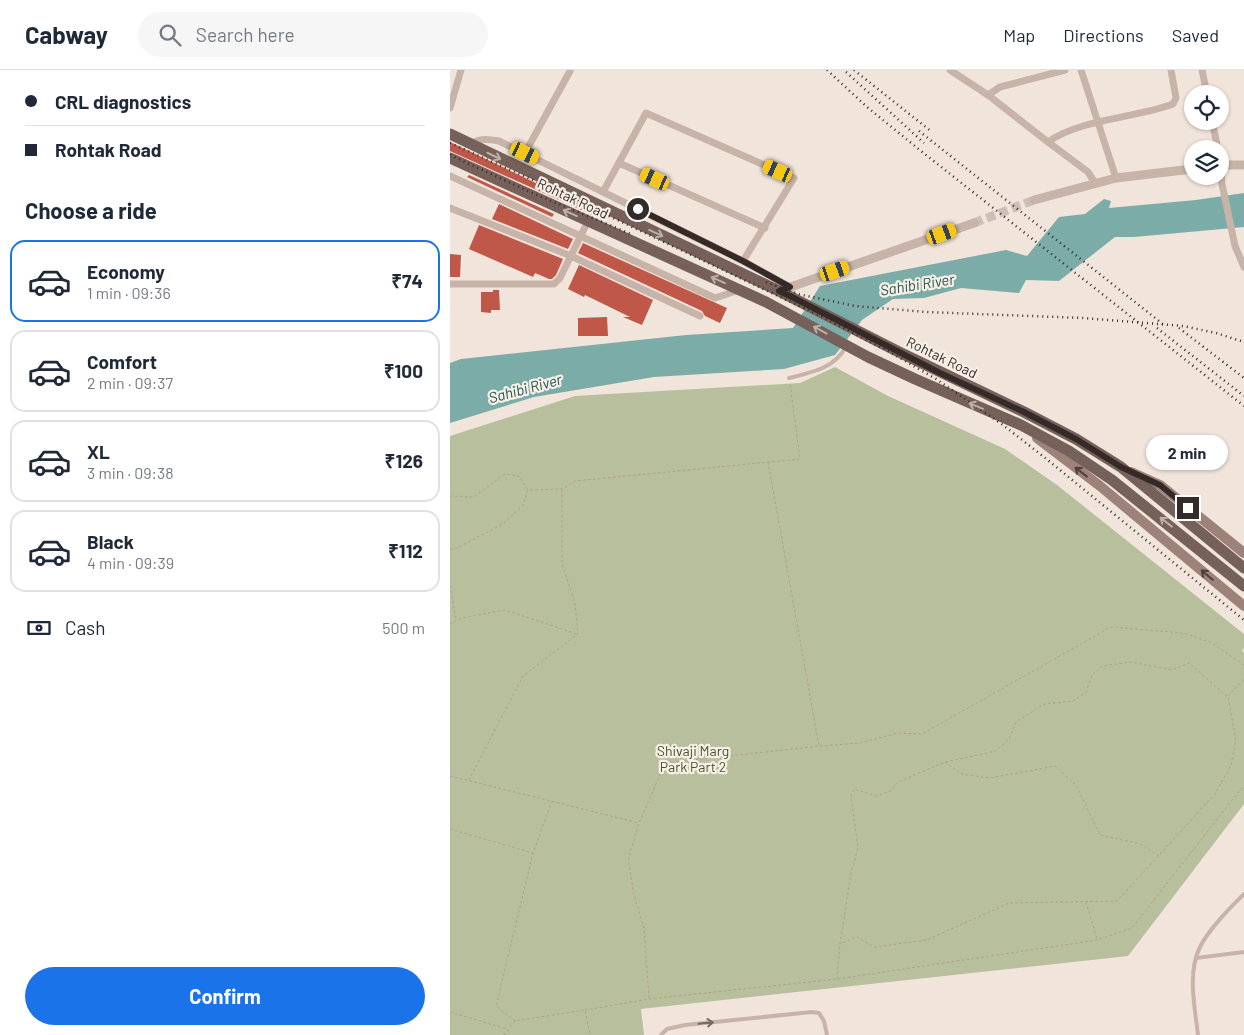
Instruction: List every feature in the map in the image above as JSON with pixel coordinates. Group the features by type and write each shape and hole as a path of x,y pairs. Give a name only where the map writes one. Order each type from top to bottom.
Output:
{"main road":[{"name":"Rohtak Road","path":"450,134 785,289 804,304 856,331 1076,439 1121,467 1160,485 1244,554"},
{"name":"Rohtak Road","path":"450,158 794,316 915,379 1021,425 1100,486 1244,606"},
{"path":"1021,425 1069,451 1112,480 1244,586"},
{"path":"1121,467 1244,568"}],"street":[{"path":"450,108 462,70"},
{"path":"950,70 988,95 1088,172 1095,183"},
{"path":"988,95 1000,87 1065,70"},
{"path":"1081,70 1116,178"},
{"path":"1048,142 1057,135 1173,104 1176,98 1171,70"},
{"path":"1202,70 1205,85"},
{"path":"525,153 570,72"},
{"path":"603,192 646,113 794,178 743,261"},
{"path":"470,144 485,138 499,141 743,261 785,289 974,223"},
{"path":"619,163 764,228"},
{"path":"1229,163 1244,165"},
{"path":"1034,200 1116,178 1184,170"},
{"path":"450,176 715,298 739,290"},
{"path":"1222,185 1235,246 1244,267"},
{"path":"450,208 571,256 700,316"},
{"path":"450,284 554,284 560,278 588,221"}],"lane":[{"path":"789,378 816,372 839,358 847,345"},
{"path":"1198,1035 1193,986 1196,958 1200,947 1223,915 1244,894"},
{"path":"1196,958 1244,952"},
{"path":"661,1035 667,1029 685,1025 812,1012 819,1013 824,1021 827,1035"}],"path":[{"path":"528,490 562,489 575,481 800,459 789,378"},
{"path":"768,462 819,746"},
{"path":"450,496 474,498 505,474 519,476 528,490"},
{"path":"562,489 562,563 575,604 578,634"},
{"path":"450,549 454,549 503,524 523,505 528,490"},
{"path":"450,586 457,621"},
{"path":"450,624 461,618 505,610 578,634"},
{"path":"649,999 644,929 634,894 628,860 639,823 665,763 860,743 898,733 922,734 1111,627 1183,634 1210,642 1244,664"},
{"path":"469,780 523,676 578,634"},
{"path":"837,979 840,944 851,873 858,848 851,796 854,789 876,796 891,791 898,782 945,762 996,751 1009,740 1016,722 1044,704 1073,701 1086,692 1092,674 1102,666 1130,662 1172,670 1189,663 1228,697 1236,740 1231,765 1215,794 1117,901 1009,903 927,940 874,947 857,937 840,944"},
{"path":"1228,697 1244,679"},
{"path":"945,762 961,774 990,778 1055,766 1076,785 1100,835 1142,844 1160,856"},
{"path":"450,776 639,823"},
{"path":"504,1035 514,1021 649,999 837,979 1097,940 1132,928 1244,785"},
{"path":"514,1021 496,1006 533,853 552,801"},
{"path":"450,830 533,853"},
{"path":"1086,902 1097,940"},
{"path":"585,1010 590,1035"},
{"path":"450,1012 508,1030"}],"green space":[{"name":"Shivaji Marg Park Part 2","path":"835,367 888,396 1005,449 1057,485 1244,634 1244,648 1242,651 1244,653 1244,804 1128,956 641,1009 644,1035 450,1035 450,436 575,396 800,383"}],"water":[{"name":"Sahibi River","path":"1244,193 1244,227 1115,237 1059,281 1026,280 1019,293 961,288 924,298 893,299 862,320 835,355 784,369 654,377 534,397 450,423 450,363 461,359 686,335 793,328 820,286 1006,250 1027,256 1059,217 1085,214 1104,199 1111,201 1109,208 1196,200"}],"building":[{"path":"450,142 599,213 597,217 450,151"},
{"path":"469,175 554,214 552,217 467,177"},
{"path":"499,204 573,239 568,249 492,219"},
{"path":"479,225 563,259 556,275 549,279 535,273 533,277 469,249"},
{"path":"583,243 727,308 720,323 705,316 702,311 578,253"},
{"path":"450,254 461,255 460,277 450,277"},
{"path":"579,265 653,300 642,325 623,317 630,317 585,295 584,297 568,289"},
{"path":"493,290 499,290 500,310 491,310 491,313 481,312 481,292 493,292"},
{"path":"607,317 608,336 578,336 578,318"}],"tunnel":[{"path":"974,223 1034,200"}],"railway":[{"path":"827,70 867,107 921,151 1244,406"},
{"path":"854,70 932,132"},
{"path":"846,72 924,143"},
{"path":"919,131 1164,325"},
{"path":"450,143 600,210 609,216 812,312 888,351 936,379 1003,425 1044,457 1244,620"},
{"path":"450,155 530,192 631,234"},
{"path":"766,282 798,294 855,306 926,312 1083,318 1183,326 1216,333 1244,342"},
{"path":"1157,328 1244,396"},
{"path":"1179,328 1244,378"}],"route":[{"path":"638,209 743,261 790,287 779,291 940,373 1024,412 1076,439 1121,467 1160,485 1188,508"}]}
